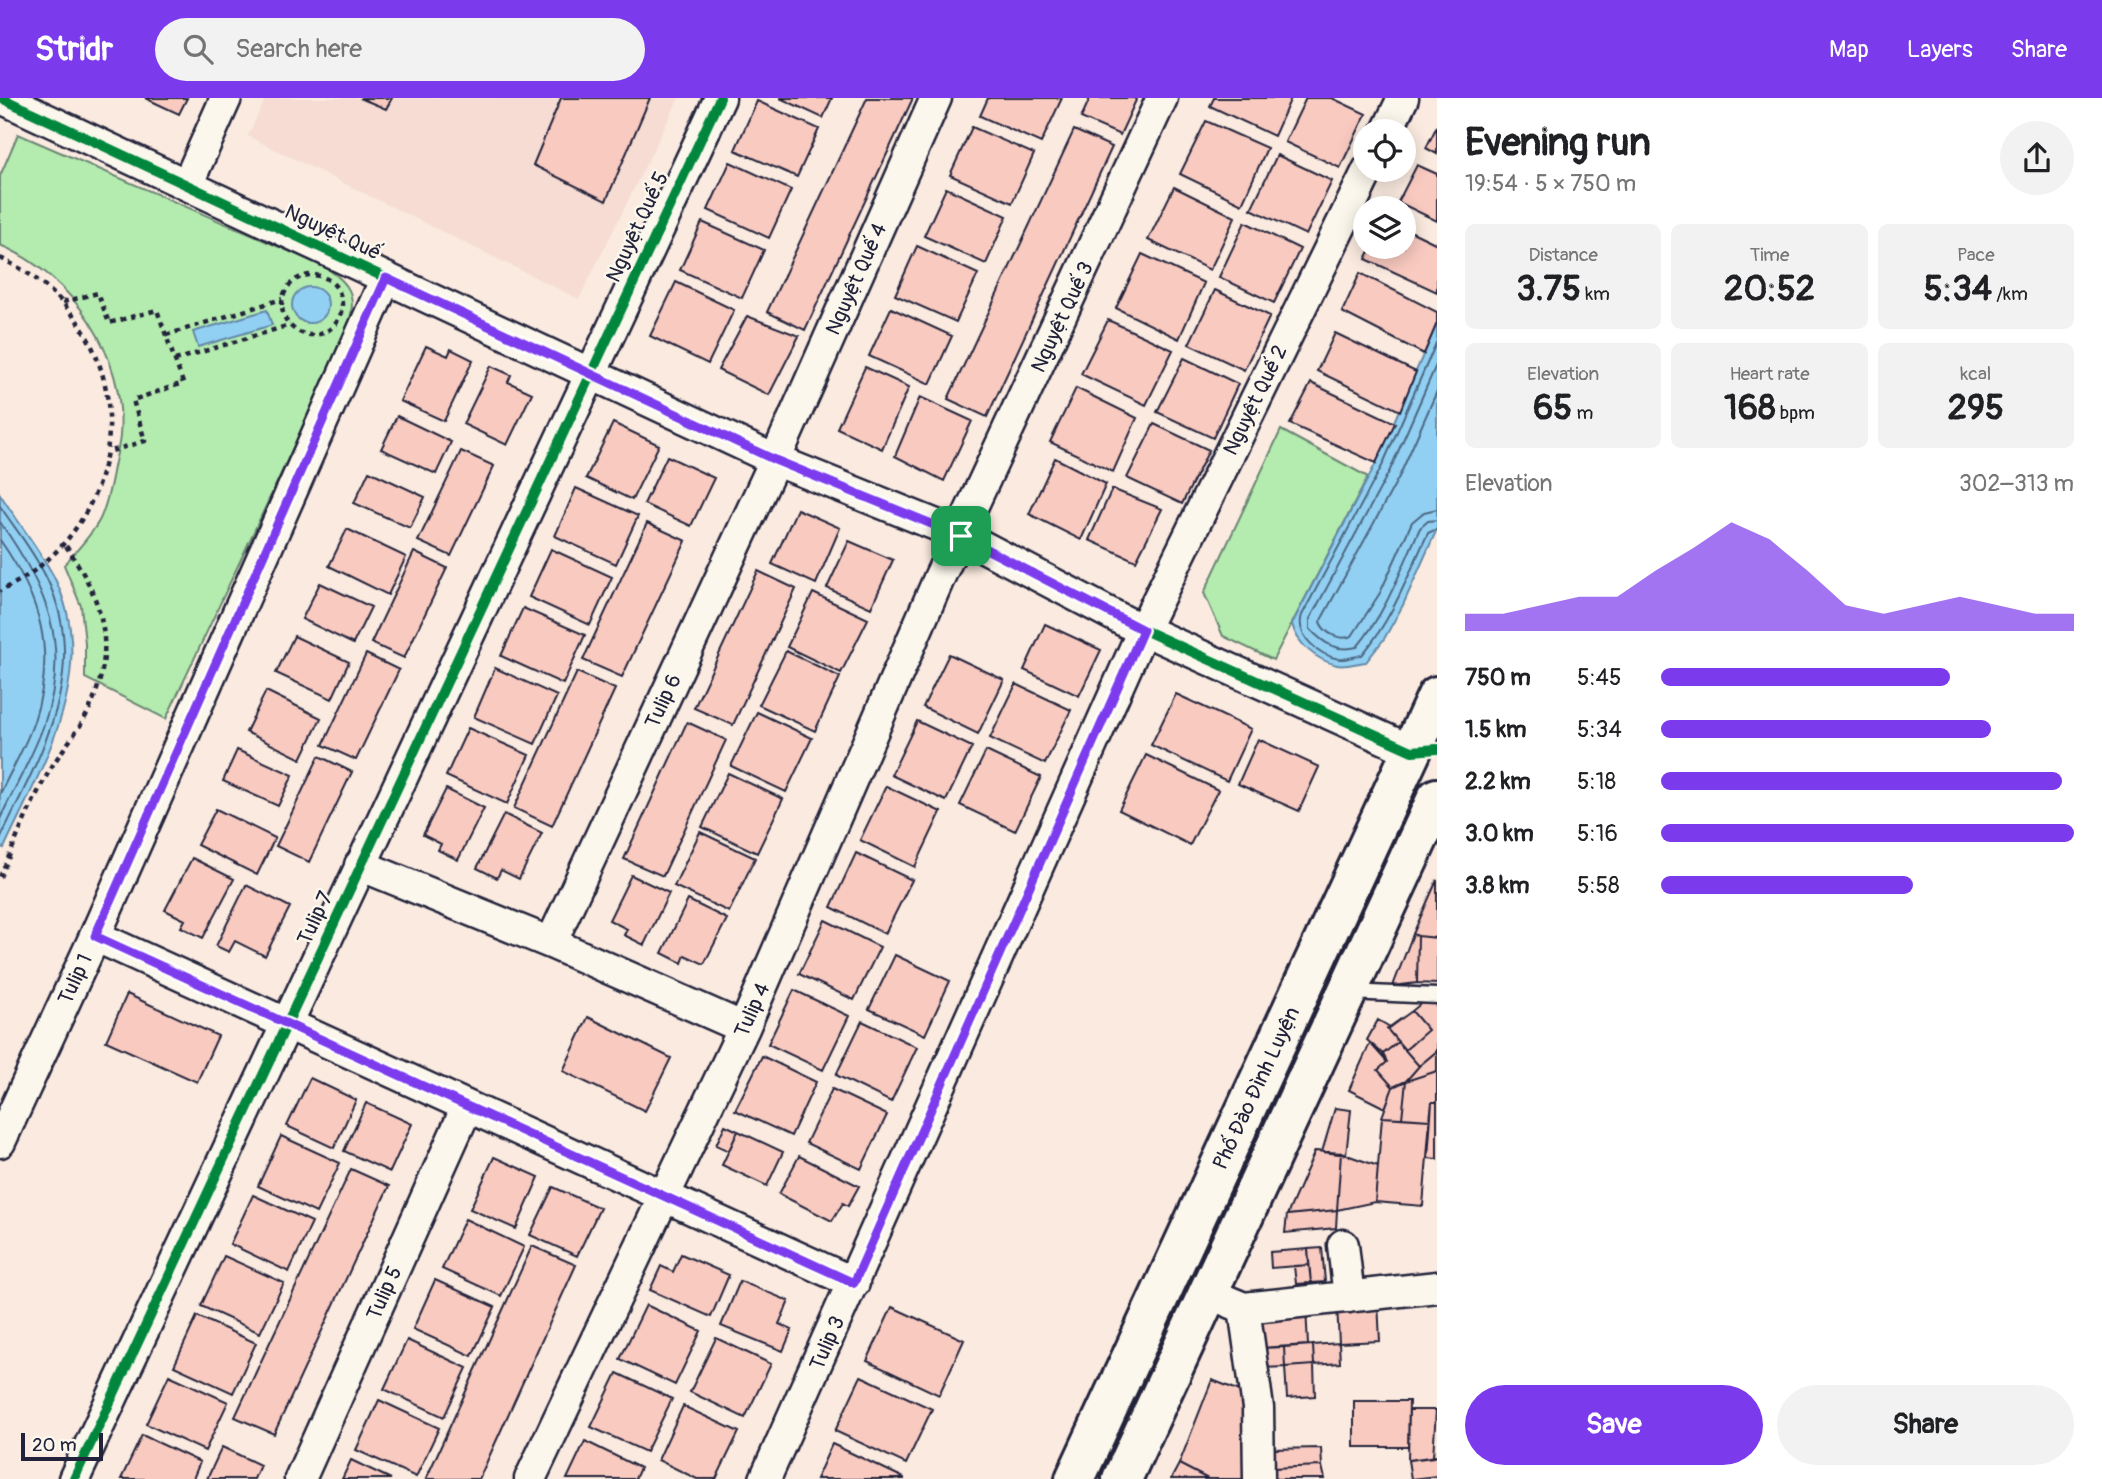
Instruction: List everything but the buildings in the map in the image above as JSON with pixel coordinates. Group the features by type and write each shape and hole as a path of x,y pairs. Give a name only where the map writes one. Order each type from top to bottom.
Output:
{"main road":[{"name":"Phố Đào Đình Luyện","path":"1074,1479 1424,750 1437,696"},
{"name":"Phố Đào Đình Luyện","path":"1122,1479 1348,991 1432,821"}],"street":[{"path":"187,184 226,98"},
{"name":"Nguyệt Quế 5","path":"590,373 719,98"},
{"name":"Nguyệt Quế 4","path":"775,460 936,98"},
{"name":"Nguyệt Quế 3","path":"961,536 1162,98"},
{"path":"1393,119 1403,98"},
{"name":"Nguyệt Quế","path":"8,100 775,460 961,536 1143,630 1424,750"},
{"name":"Nguyệt Quế 2","path":"1143,630 1362,182"},
{"name":"Tulip 1","path":"0,1142 95,936 386,278"},
{"name":"Tulip 7","path":"74,1479 590,373"},
{"name":"Tulip 6","path":"551,943 775,460"},
{"name":"Tulip 4","path":"530,1479 744,1028 940,576 961,536"},
{"name":"Tulip 3","path":"765,1479 1143,630"},
{"path":"360,865 551,943 744,1028"},
{"path":"95,936 854,1283"},
{"name":"Tulip 5","path":"300,1479 467,1107"},
{"path":"1343,1245 1349,1297"},
{"path":"1208,1293 1244,1308 1437,1287"},
{"path":"1244,1308 1258,1408 1259,1479"}],"lane":[{"path":"1348,991 1437,996"}],"path":[{"path":"0,258 45,284 85,331 99,359 107,389 110,420 108,452 100,482 88,510 46,563 19,582 0,591"},
{"path":"308,275 327,279 340,295 340,314 329,329 311,335 302,333 290,325 282,313 282,299 290,284 308,275"},
{"path":"63,302 98,293 109,323 158,310 183,383 133,400 145,441 108,452"},
{"path":"166,335 282,299"},
{"path":"175,360 290,325"},
{"path":"0,877 45,778 92,704 100,676 104,634 97,603 83,572 64,543"}],"shaded area":[{"path":"266,98 679,98 579,299 248,136"}],"green space":[{"path":"18,134 323,266 342,280 350,293 352,310 347,333 166,719 85,678 81,606 64,565 93,531 105,507 120,440 120,406 104,348 90,322 50,276 0,245 0,176"},
{"path":"1281,430 1368,477 1273,660 1223,636 1204,593"},
{"path":"1382,859 1388,863 1108,1479 1088,1479"}],"water":[{"path":"310,287 322,293 328,305 322,317 310,323 298,317 292,305 298,293"},
{"path":"267,310 272,325 198,347 193,332"},
{"path":"1437,323 1437,529 1403,605 1384,639 1366,662 1337,665 1308,650 1298,638 1292,624 1376,463"},
{"path":"0,494 53,575 67,610 72,646 62,715 50,749 4,848 0,847"}],"cycle path":[{"path":"1,98 775,460 961,535 1126,622 1412,751 1437,749"},
{"path":"74,1479 720,98"}],"route":[{"path":"386,278 775,460 961,536 1143,630 854,1283 95,936 386,278"}]}
